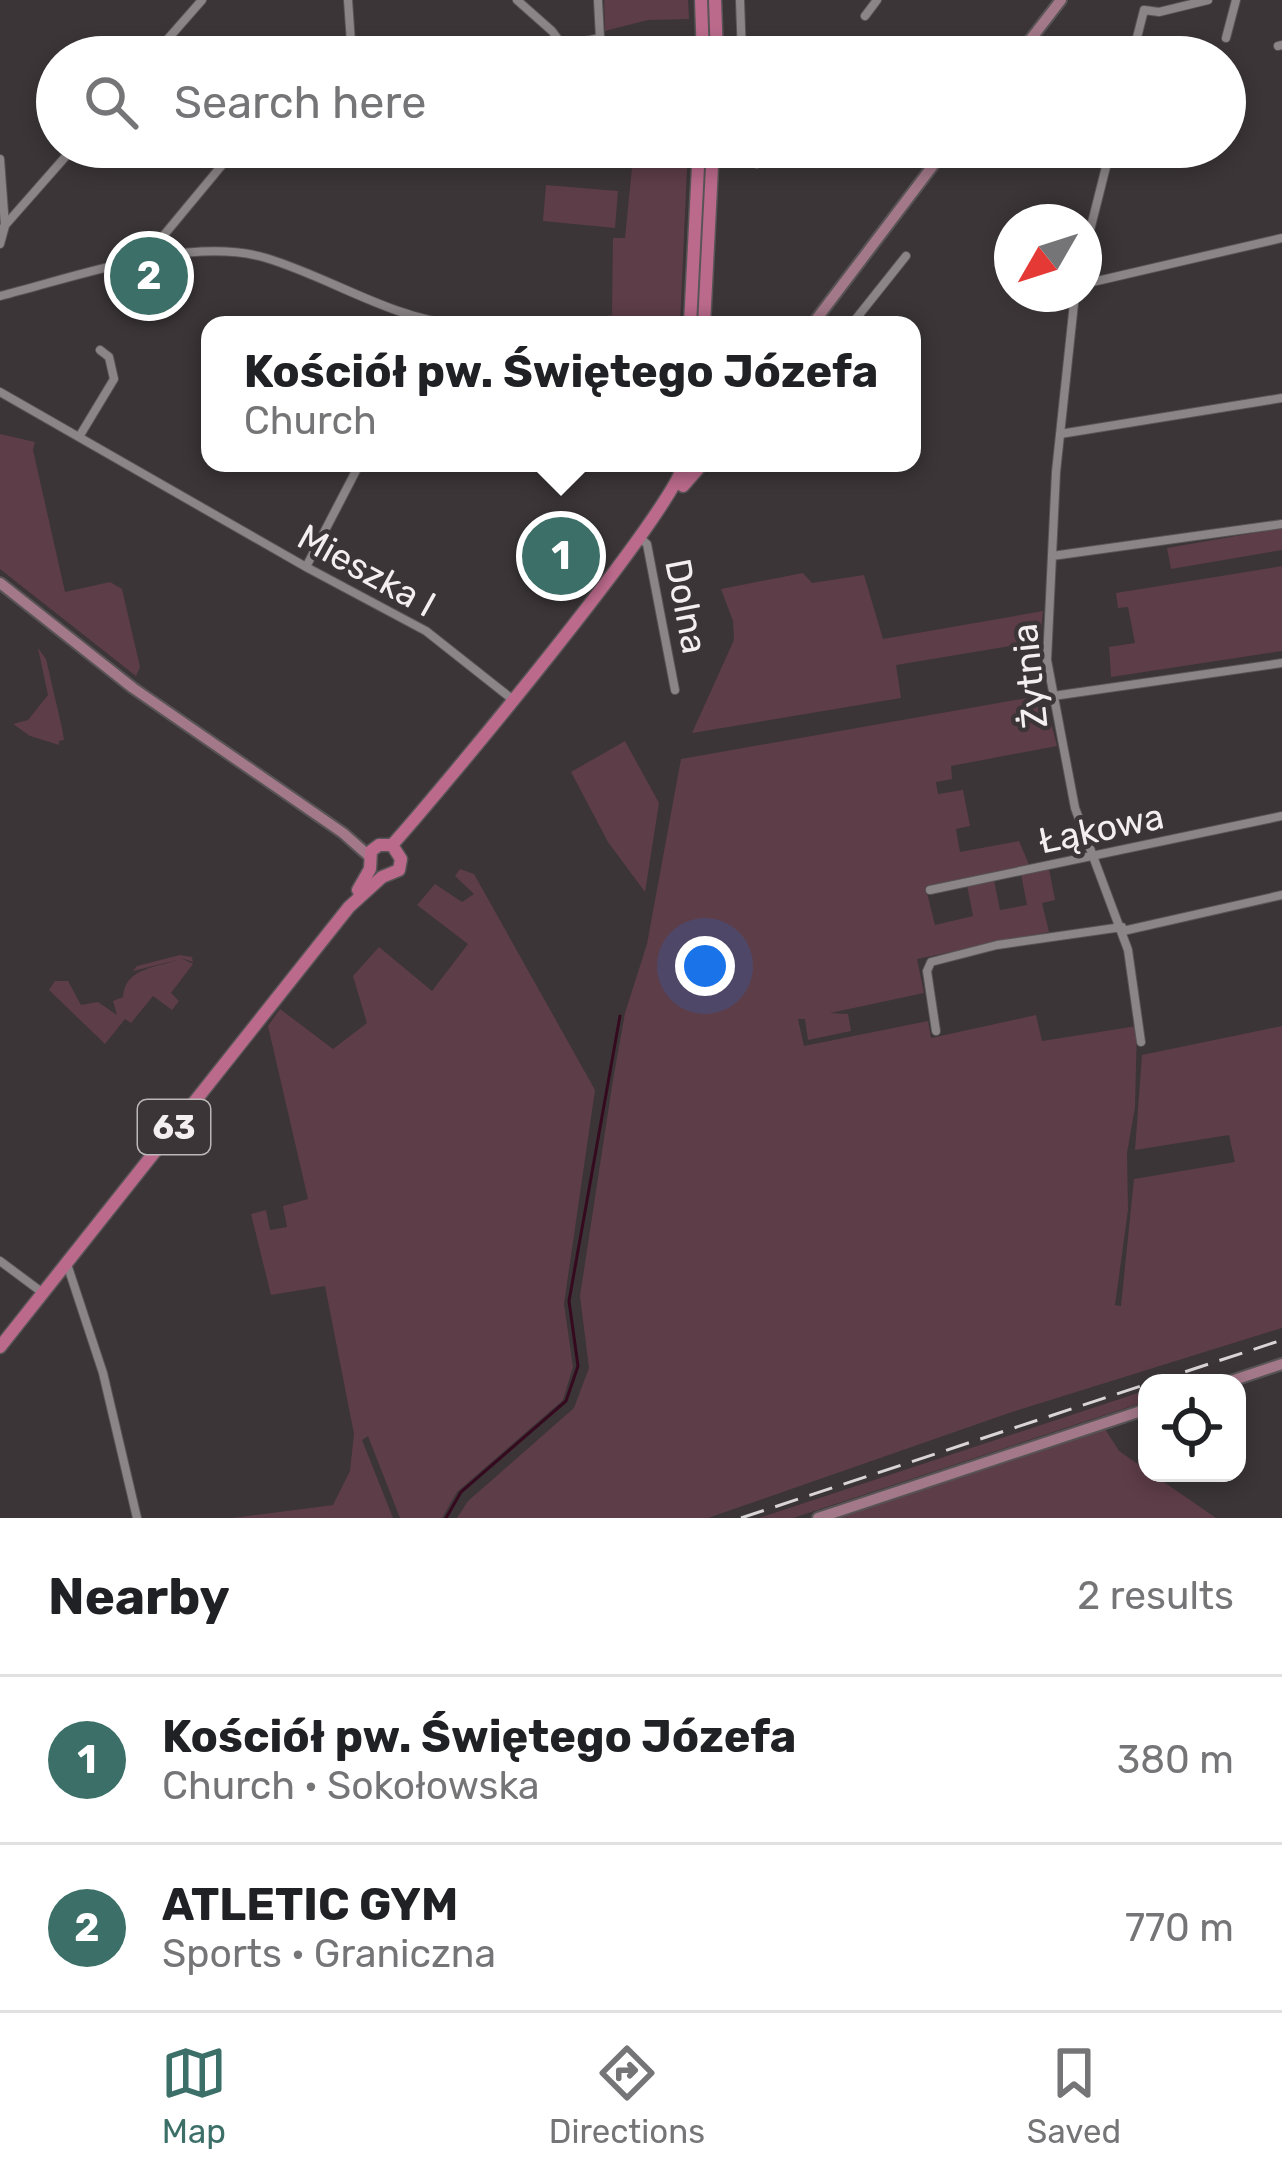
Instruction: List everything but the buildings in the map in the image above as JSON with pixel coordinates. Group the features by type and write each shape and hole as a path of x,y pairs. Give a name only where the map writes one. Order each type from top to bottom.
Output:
{"main road":[{"path":"701,0 702,36"},
{"path":"715,0 716,36"},
{"path":"1033,36 1061,0"},
{"path":"690,316 698,168"},
{"path":"704,316 712,168"},
{"path":"818,316 931,168"},
{"path":"810,316 842,281"},
{"path":"0,583 164,710 343,833 374,862 396,849 638,537 682,472"},
{"path":"664,502 694,472"},
{"name":"63","path":"0,1347 349,907 374,862 398,870 396,849"},
{"path":"1246,1376 1282,1364"},
{"path":"818,1518 1138,1412"}],"street":[{"path":"170,36 202,0"},
{"path":"348,0 351,36"},
{"path":"598,0 601,36"},
{"path":"740,0 741,36"},
{"path":"865,16 877,0"},
{"path":"1137,36 1144,10 1159,12 1208,0"},
{"path":"1227,36 1236,0"},
{"path":"518,1 556,36"},
{"path":"0,159 0,244"},
{"path":"2,228 55,168"},
{"path":"150,259 158,241 219,168"},
{"path":"1097,204 1106,168"},
{"path":"1102,280 1282,238"},
{"path":"0,296 150,259 249,254 409,316"},
{"path":"858,316 906,256"},
{"path":"0,284 13,292"},
{"name":"Żytnia","path":"1073,312 1060,434 1047,660 1075,808 1122,929 1142,1042"},
{"path":"79,437 114,379 109,357 100,350"},
{"name":"Mieszka I","path":"0,392 426,631 513,700"},
{"path":"1060,434 1282,398"},
{"path":"306,567 355,472"},
{"path":"1052,556 1282,524"},
{"name":"Dolna","path":"638,537 647,544 675,690"},
{"path":"1053,696 1282,663"},
{"name":"Łąkowa","path":"930,890 1282,816"},
{"path":"936,1031 927,971 931,962 998,945 1122,929 1282,895"},
{"path":"0,1261 43,1293"},
{"path":"66,1263 103,1373 136,1518"}],"shaded area":[{"path":"604,0 688,0 689,19 648,20 605,31"},
{"path":"632,168 687,168 680,316 606,316 612,315 613,238 625,238"},
{"path":"546,185 618,191 615,228 543,221"},
{"path":"0,434 35,442 65,592 110,582 122,589 140,667 136,676 0,569"},
{"path":"1282,528 1282,550 1171,569 1167,548"},
{"path":"1282,566 1282,651 1111,677 1109,647 1135,643 1128,607 1118,608 1116,593"},
{"path":"803,573 812,583 864,575 883,639 1043,611 1040,641 896,665 901,698 692,733 734,640 733,621 721,589"},
{"path":"38,648 46,659 62,728 64,740 59,745 30,736 13,724 28,720 48,695"},
{"path":"1044,695 1057,746 951,766 952,779 936,782 938,794 963,790 970,826 956,829 960,852 1019,841 1030,867 926,889 935,925 973,916 967,885 994,880 1000,910 1027,905 1021,874 1049,869 1055,900 1042,903 1049,932 917,959 924,993 830,1013 848,1014 851,1031 808,1040 805,1019 798,1019 804,1046 928,1021 931,1038 1036,1015 1042,1041 1137,1026 1135,1107 1127,1153 1128,1210 1115,1305 1121,1306 1134,1179 1235,1162 1229,1135 1135,1150 1142,1055 1282,1026 1282,1328 1009,1413 708,1518 457,1518 468,1501 574,1408 589,1368 580,1296 625,1013 647,944 681,759"},
{"path":"625,741 659,803 645,892 608,842 571,772"},
{"path":"460,869 474,874 595,1090 564,1304 573,1367 563,1400 457,1492 442,1518 400,1518 368,1436 362,1440 393,1518 232,1518 333,1505 350,1471 354,1434 325,1286 271,1295 251,1214 266,1210 270,1230 287,1227 283,1206 308,1199 268,1026 280,1009 333,1049 367,1023 353,976 379,947 432,991 468,944 417,905 435,884 462,902 474,894 455,876"},
{"path":"180,955 192,957 193,962 181,958 193,964 171,993 179,1001 172,1010 153,996 105,1044 49,990 55,981 68,981 81,1005 98,1002 117,1015 113,1001 123,997 129,980 177,960 133,971 137,966"},
{"path":"1138,1393 1138,1404 793,1518 759,1518"},
{"path":"1105,1429 1119,1451 1138,1464 1138,1482 1164,1482 1216,1518 839,1518"}],"waterway":[{"path":"446,1518 461,1492 566,1401 578,1366 569,1301 620,1016"}],"railway":[{"path":"1178,1374 1282,1340"},
{"path":"741,1518 1138,1387"}],"place":[{"name":"ATLETIC GYM","path":"149,276"},
{"name":"Kościół pw. Świętego Józefa","path":"561,556"}]}
